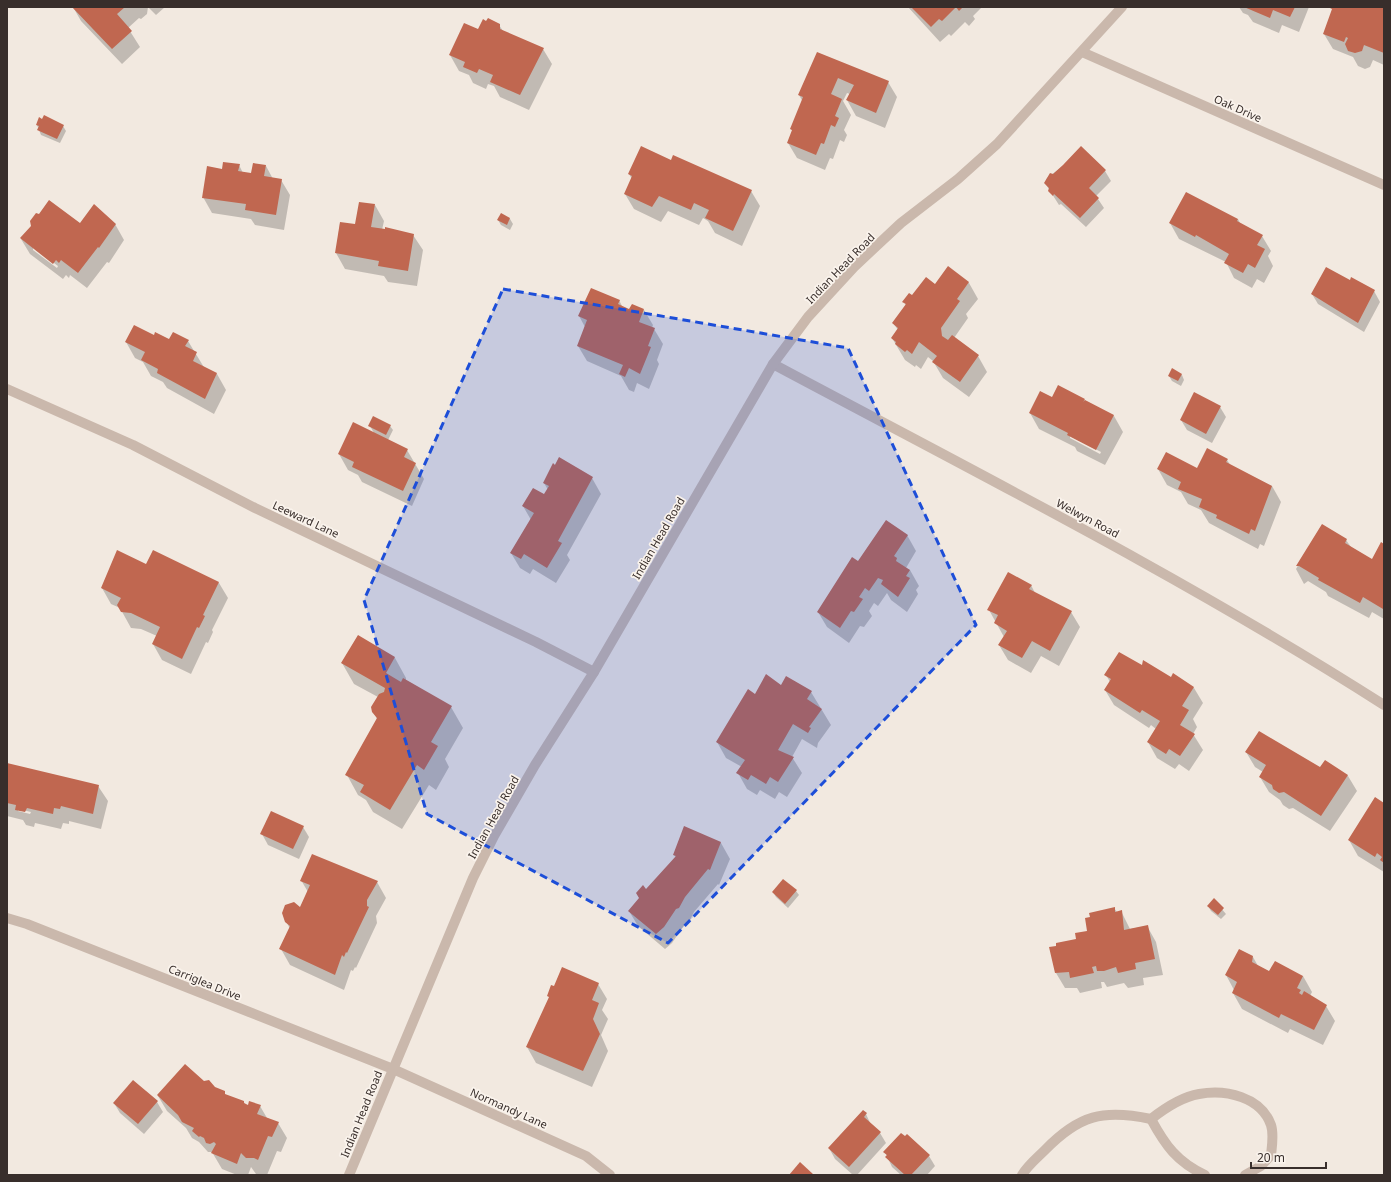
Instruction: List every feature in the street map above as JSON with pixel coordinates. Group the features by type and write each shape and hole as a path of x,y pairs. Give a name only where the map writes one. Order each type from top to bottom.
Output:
{"street":[{"name":"Indian Head Road","path":"349,1175 473,878 494,836 535,765 594,672 774,364 808,317 854,267 901,223 958,179 997,144 1122,7"},
{"name":"Oak Drive","path":"1082,52 1384,185"},
{"name":"Welwyn Road","path":"774,364 1186,585 1312,659 1384,705"},
{"name":"Leeward Lane","path":"7,388 133,445 255,508 529,638 594,672"},
{"name":"Carriglea Drive","path":"7,918 27,924 393,1069"},
{"name":"Normandy Lane","path":"393,1069 586,1156 610,1175"},
{"path":"1022,1175 1026,1168 1071,1127 1095,1116 1127,1114 1151,1119 1171,1104 1198,1094 1220,1092 1240,1096 1261,1107 1271,1126 1271,1155 1261,1166 1246,1175"},
{"path":"1151,1119 1159,1135 1175,1157 1205,1175"}],"highlighted area":[{"path":"503,289 848,348 976,625 668,943 427,814 364,600"}],"building":[{"path":"72,7 125,7 117,14 132,31 112,49"},
{"path":"911,7 956,7 942,21 939,19 931,27"},
{"path":"956,7 963,7 959,11"},
{"path":"1244,7 1295,7 1290,17 1273,10 1270,18"},
{"path":"1328,7 1384,7 1384,53 1364,45 1362,51 1355,53 1348,51 1345,44 1348,38 1346,37 1344,42 1323,34 1332,9"},
{"path":"488,18 500,24 500,29 544,48 520,95 490,82 493,75 479,69 477,73 463,67 465,62 449,55 464,23 478,29 483,19 486,21"},
{"path":"817,52 889,81 876,113 846,100 854,85 838,78 831,94 842,99 835,116 839,118 835,127 831,125 824,144 821,143 816,155 787,143 792,130 790,129 803,97 798,95"},
{"path":"44,115 64,125 57,139 37,130 39,126 36,125 39,117 42,119"},
{"path":"641,146 671,160 673,155 752,190 733,231 705,218 709,210 694,203 691,210 659,196 652,207 624,194 632,176 628,174"},
{"path":"1081,146 1106,170 1089,188 1099,198 1080,218 1054,194 1053,196 1048,191 1049,188 1044,183 1050,173 1053,174"},
{"path":"223,162 240,164 238,171 251,173 253,163 266,165 264,176 282,179 276,215 245,210 246,204 202,198 207,166 222,169"},
{"path":"1186,192 1238,219 1237,221 1263,235 1257,245 1265,249 1255,268 1248,264 1243,273 1224,263 1229,254 1196,235 1195,237 1169,223"},
{"path":"49,200 80,223 94,204 116,224 99,248 98,247 78,273 61,260 59,263 56,260 53,264 20,238 31,226 30,221 36,213 39,214"},
{"path":"359,202 375,204 371,227 385,229 385,227 414,234 408,271 378,266 379,261 335,253 340,222 355,224"},
{"path":"501,213 510,218 507,225 497,220"},
{"path":"948,266 969,282 957,299 960,301 941,328 942,336 948,340 952,335 979,355 960,382 932,362 937,356 919,342 912,354 907,350 905,352 895,344 896,342 891,338 898,328 892,323 906,304 902,302 909,293 912,295 926,277 935,284"},
{"path":"1326,267 1350,280 1351,277 1375,290 1358,323 1311,294"},
{"path":"591,288 620,300 618,304 629,309 632,304 644,309 639,322 655,328 648,346 651,347 640,374 629,368 625,377 619,374 623,365 577,346 587,320 578,316"},
{"path":"134,325 154,335 155,332 169,339 173,332 189,340 185,346 197,352 193,361 217,373 205,399 157,373 158,369 141,360 145,352 125,342"},
{"path":"1172,368 1182,374 1178,381 1168,376"},
{"path":"1058,385 1085,399 1083,402 1085,400 1114,415 1096,450 1067,435 1068,433 1029,413 1040,391 1052,397"},
{"path":"1194,392 1221,406 1206,434 1180,420"},
{"path":"373,416 391,425 386,435 368,426"},
{"path":"353,422 408,449 404,457 416,463 403,491 352,467 354,462 338,454"},
{"path":"1207,448 1228,459 1226,462 1272,486 1255,531 1251,529 1249,534 1216,518 1217,515 1199,507 1202,499 1178,489 1181,482 1157,469 1166,452 1197,468"},
{"path":"559,457 593,477 558,541 562,543 547,568 524,554 521,559 510,553 534,513 522,506 533,488 544,494 549,486 543,483 553,463 555,465"},
{"path":"886,520 908,535 894,556 897,558 896,561 910,570 906,576 910,578 898,597 881,584 883,580 878,578 869,591 865,588 859,597 863,599 854,612 851,611 840,628 817,612 852,557 858,561"},
{"path":"1322,524 1347,539 1345,543 1372,559 1381,542 1384,544 1383,609 1363,597 1360,603 1318,580 1319,578 1299,566 1296,566"},
{"path":"117,550 146,564 153,550 219,582 203,615 205,616 199,628 197,627 182,659 152,644 160,627 131,613 121,612 117,605 121,598 101,588"},
{"path":"1008,572 1032,585 1029,589 1072,611 1050,651 1032,641 1022,658 998,645 1007,631 994,623 998,615 987,610"},
{"path":"358,635 395,657 386,673 401,682 403,678 452,706 431,742 438,746 424,770 417,765 390,810 360,792 364,785 345,775 377,718 372,712 371,707 379,694 384,692 385,688 341,663"},
{"path":"1119,652 1142,665 1143,660 1171,677 1173,673 1194,687 1182,706 1189,710 1180,725 1195,734 1180,756 1169,749 1166,754 1147,742 1160,721 1142,710 1140,713 1104,690 1111,679 1104,675"},
{"path":"766,674 781,685 786,676 812,691 807,699 822,709 809,727 811,728 808,733 793,724 778,750 794,757 778,782 770,777 766,784 751,775 748,780 736,773 745,760 716,742 748,689 755,694"},
{"path":"1259,731 1320,767 1325,760 1348,775 1321,816 1284,792 1279,793 1273,789 1272,785 1259,777 1266,765 1245,752"},
{"path":"7,763 99,785 93,814 61,806 60,809 54,808 53,814 27,808 25,812 15,810 16,805 7,803"},
{"path":"1375,797 1384,803 1384,863 1380,860 1382,857 1377,853 1375,857 1348,840"},
{"path":"271,811 304,826 293,849 260,834"},
{"path":"684,826 721,842 710,870 708,869 685,897 679,908 676,909 664,927 656,934 628,911 639,898 636,893 643,885 646,889 676,856 673,855"},
{"path":"312,854 378,881 367,900 367,906 369,907 347,953 346,952 344,957 342,955 335,975 279,949 290,926 285,922 282,913 285,905 294,902 300,907 310,885 300,881"},
{"path":"783,879 797,890 785,904 772,892"},
{"path":"1214,898 1224,908 1218,915 1207,906"},
{"path":"1115,907 1115,912 1122,910 1124,930 1148,925 1155,959 1135,963 1136,969 1118,973 1116,967 1104,971 1097,971 1096,966 1092,967 1094,973 1070,978 1069,972 1055,973 1049,947 1056,946 1056,943 1076,939 1075,933 1087,931 1085,918 1090,917 1089,913"},
{"path":"1239,949 1253,956 1252,962 1269,971 1275,961 1303,976 1297,988 1301,990 1299,993 1302,995 1304,991 1327,1005 1314,1030 1281,1014 1279,1018 1232,993 1237,982 1225,975"},
{"path":"562,967 599,983 592,1000 599,1003 593,1019 600,1034 583,1071 526,1047 549,997 547,996 551,985 554,986"},
{"path":"185,1064 204,1081 209,1080 215,1087 225,1091 225,1094 244,1101 244,1103 248,1105 249,1101 261,1105 257,1114 279,1122 272,1137 268,1136 258,1160 254,1158 246,1158 241,1153 237,1164 211,1153 216,1144 214,1142 210,1144 206,1143 204,1138 199,1137 192,1131 194,1128 182,1122 178,1115 157,1095"},
{"path":"133,1080 158,1101 138,1124 113,1103"},
{"path":"863,1110 867,1113 864,1117 881,1132 849,1167 828,1148"},
{"path":"901,1133 905,1136 907,1134 930,1155 911,1175 905,1175 885,1157 887,1155 883,1152"},
{"path":"800,1162 814,1175 789,1175"}]}
